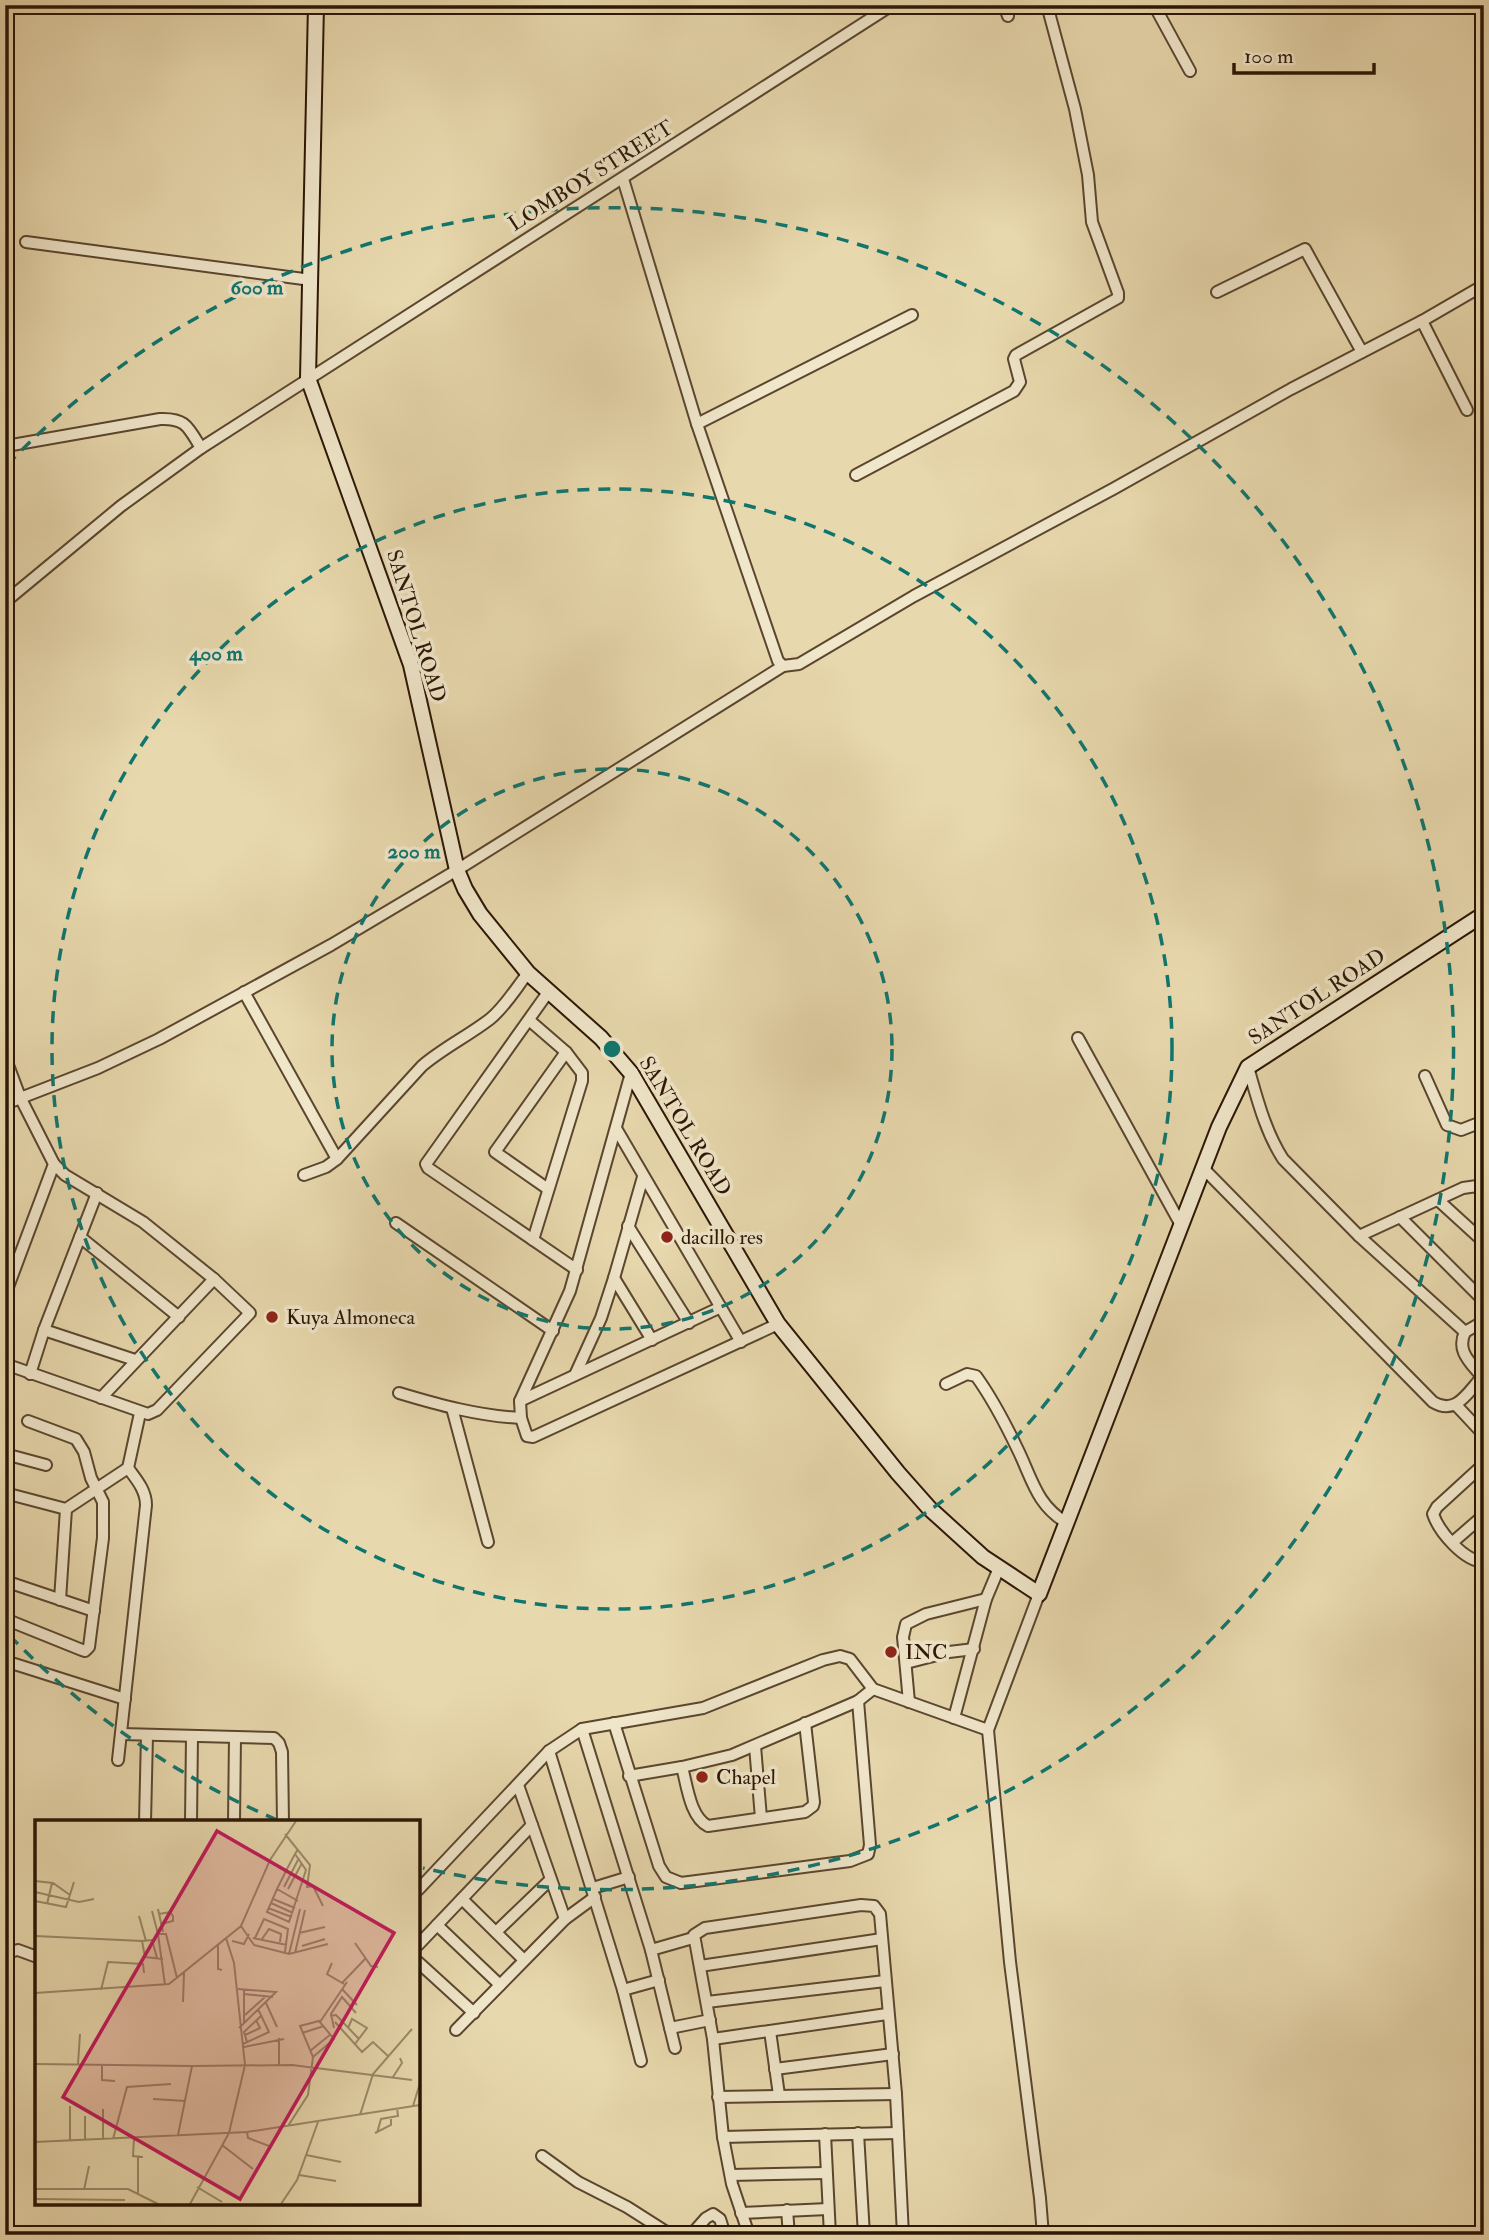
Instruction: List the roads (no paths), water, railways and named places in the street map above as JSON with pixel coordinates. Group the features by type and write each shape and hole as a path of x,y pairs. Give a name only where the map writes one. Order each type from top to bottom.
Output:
{"street":[{"path":"5,602 121,506 201,447 308,378 316,5"},
{"name":"LOMBOY STREET","path":"308,378 892,5"},
{"path":"856,475 1014,391 1020,382 1014,359 1016,355 1118,298 1092,222 1075,109 1047,5"},
{"path":"1154,5 1191,71"},
{"path":"623,178 697,424 778,661 783,666 790,667 914,596 1484,285"},
{"path":"26,242 311,280"},
{"path":"1217,292 1305,248 1362,352"},
{"path":"697,424 912,314"},
{"path":"1422,321 1467,410"},
{"name":"SANTOL ROAD","path":"308,378 411,665 457,870 480,914 528,973 601,1038 631,1073 778,1324 898,1473 929,1508 983,1557 1039,1594 1203,1168 1230,1101 1248,1067 1484,914"},
{"path":"12,445 174,418 188,426 201,447"},
{"path":"5,1104 98,1068 159,1039 331,945 457,870 783,666"},
{"path":"304,1175 326,1167 337,1158 428,1061 500,1010 528,973"},
{"path":"244,992 337,1158"},
{"path":"550,992 426,1164 428,1168 577,1270"},
{"path":"529,1020 566,1052 582,1073 582,1081 533,1240"},
{"path":"1078,1038 1181,1225"},
{"path":"548,1189 495,1152 566,1052"},
{"path":"5,1057 20,1097 54,1164 65,1175 143,1222 214,1279 249,1311 250,1315 157,1410 148,1414 5,1364"},
{"path":"1248,1067 1265,1121 1283,1159 1359,1236 1465,1332"},
{"path":"631,1073 564,1309 520,1401 521,1418 527,1436 533,1437 778,1324"},
{"path":"1425,1076 1447,1125 1461,1130 1484,1121"},
{"path":"617,1130 741,1342"},
{"path":"5,1295 54,1164"},
{"path":"1203,1168 1433,1402 1448,1408 1456,1405 1483,1378 1462,1350 1461,1342 1465,1332 1484,1321"},
{"path":"575,1375 601,1318 643,1177"},
{"path":"1359,1236 1463,1188 1484,1185"},
{"path":"30,1374 44,1330 97,1193"},
{"path":"1438,1200 1484,1242"},
{"path":"1400,1217 1484,1301"},
{"path":"396,1223 553,1331"},
{"path":"628,1226 690,1322"},
{"path":"80,1237 179,1317"},
{"path":"614,1278 652,1340"},
{"path":"101,1398 214,1279"},
{"path":"520,1401 721,1307"},
{"path":"44,1330 135,1360"},
{"path":"946,1384 967,1374 976,1376 1012,1436 1040,1500 1053,1514 1067,1523"},
{"path":"398,1393 452,1408 521,1418"},
{"path":"1456,1405 1484,1435"},
{"path":"452,1408 488,1542"},
{"path":"5,1493 66,1509 128,1468 141,1413"},
{"path":"5,1619 85,1651 89,1647 103,1538 103,1502 91,1478 84,1452 76,1439 28,1421"},
{"path":"5,1454 46,1465"},
{"path":"1484,1464 1433,1512 1435,1521 1470,1558 1484,1562"},
{"path":"118,1760 146,1496 128,1468"},
{"path":"60,1600 66,1509"},
{"path":"1454,1542 1484,1515"},
{"path":"954,1718 986,1599 999,1568"},
{"path":"5,1581 94,1611"},
{"path":"1039,1594 988,1730 1010,1962 1043,2235"},
{"path":"909,1702 903,1634 908,1622 926,1614 986,1599"},
{"path":"906,1663 949,1652 974,1649"},
{"path":"420,1888 549,1751 582,1729 704,1708 823,1660 840,1656 855,1663 873,1689 988,1730"},
{"path":"5,1661 125,1699"},
{"path":"629,1776 715,1760 755,1746 858,1701 873,1689"},
{"path":"614,1723 659,1866 671,1881 681,1883 860,1859 869,1854 858,1701"},
{"path":"682,1767 695,1812 705,1825 805,1812 813,1806 805,1723"},
{"path":"582,1729 651,1950 675,2048"},
{"path":"122,1734 270,1737 279,1743 282,1752 283,1820"},
{"path":"145,1820 147,1735"},
{"path":"191,1820 192,1736"},
{"path":"234,1820 235,1737"},
{"path":"755,1746 761,1818"},
{"path":"549,1751 594,1892 641,2061"},
{"path":"518,1785 565,1919"},
{"path":"420,1943 532,1825"},
{"path":"456,2030 594,1892 629,1877"},
{"path":"496,1932 550,1880"},
{"path":"462,1899 524,1960"},
{"path":"651,1950 693,1938 698,1931 705,1928 861,1905 874,1906 879,1911 896,2094 903,2235"},
{"path":"437,1925 500,1985"},
{"path":"693,1938 713,2039 718,2097 730,2175 749,2235"},
{"path":"700,1966 883,1939"},
{"path":"5,1953 18,1950 35,1956"},
{"path":"420,1964 474,2013"},
{"path":"623,1990 659,1980"},
{"path":"707,2003 885,1981"},
{"path":"713,2039 887,2014"},
{"path":"670,2028 710,2020"},
{"path":"770,2031 779,2095"},
{"path":"775,2069 892,2054"},
{"path":"718,2097 896,2094"},
{"path":"858,2133 864,2235"},
{"path":"723,2137 898,2133"},
{"path":"825,2134 830,2235"},
{"path":"542,2156 578,2182 627,2207 670,2235"},
{"path":"730,2175 827,2172"},
{"path":"741,2213 828,2209"},
{"path":"787,2210 789,2235"},
{"path":"691,2235 713,2214 720,2219 725,2235"}],"place":[{"name":"dacillo res","path":"667,1237"},
{"name":"Kuya Almoneca","path":"272,1317"},
{"name":"INC","path":"891,1652"},
{"name":"Chapel","path":"702,1777"}]}
